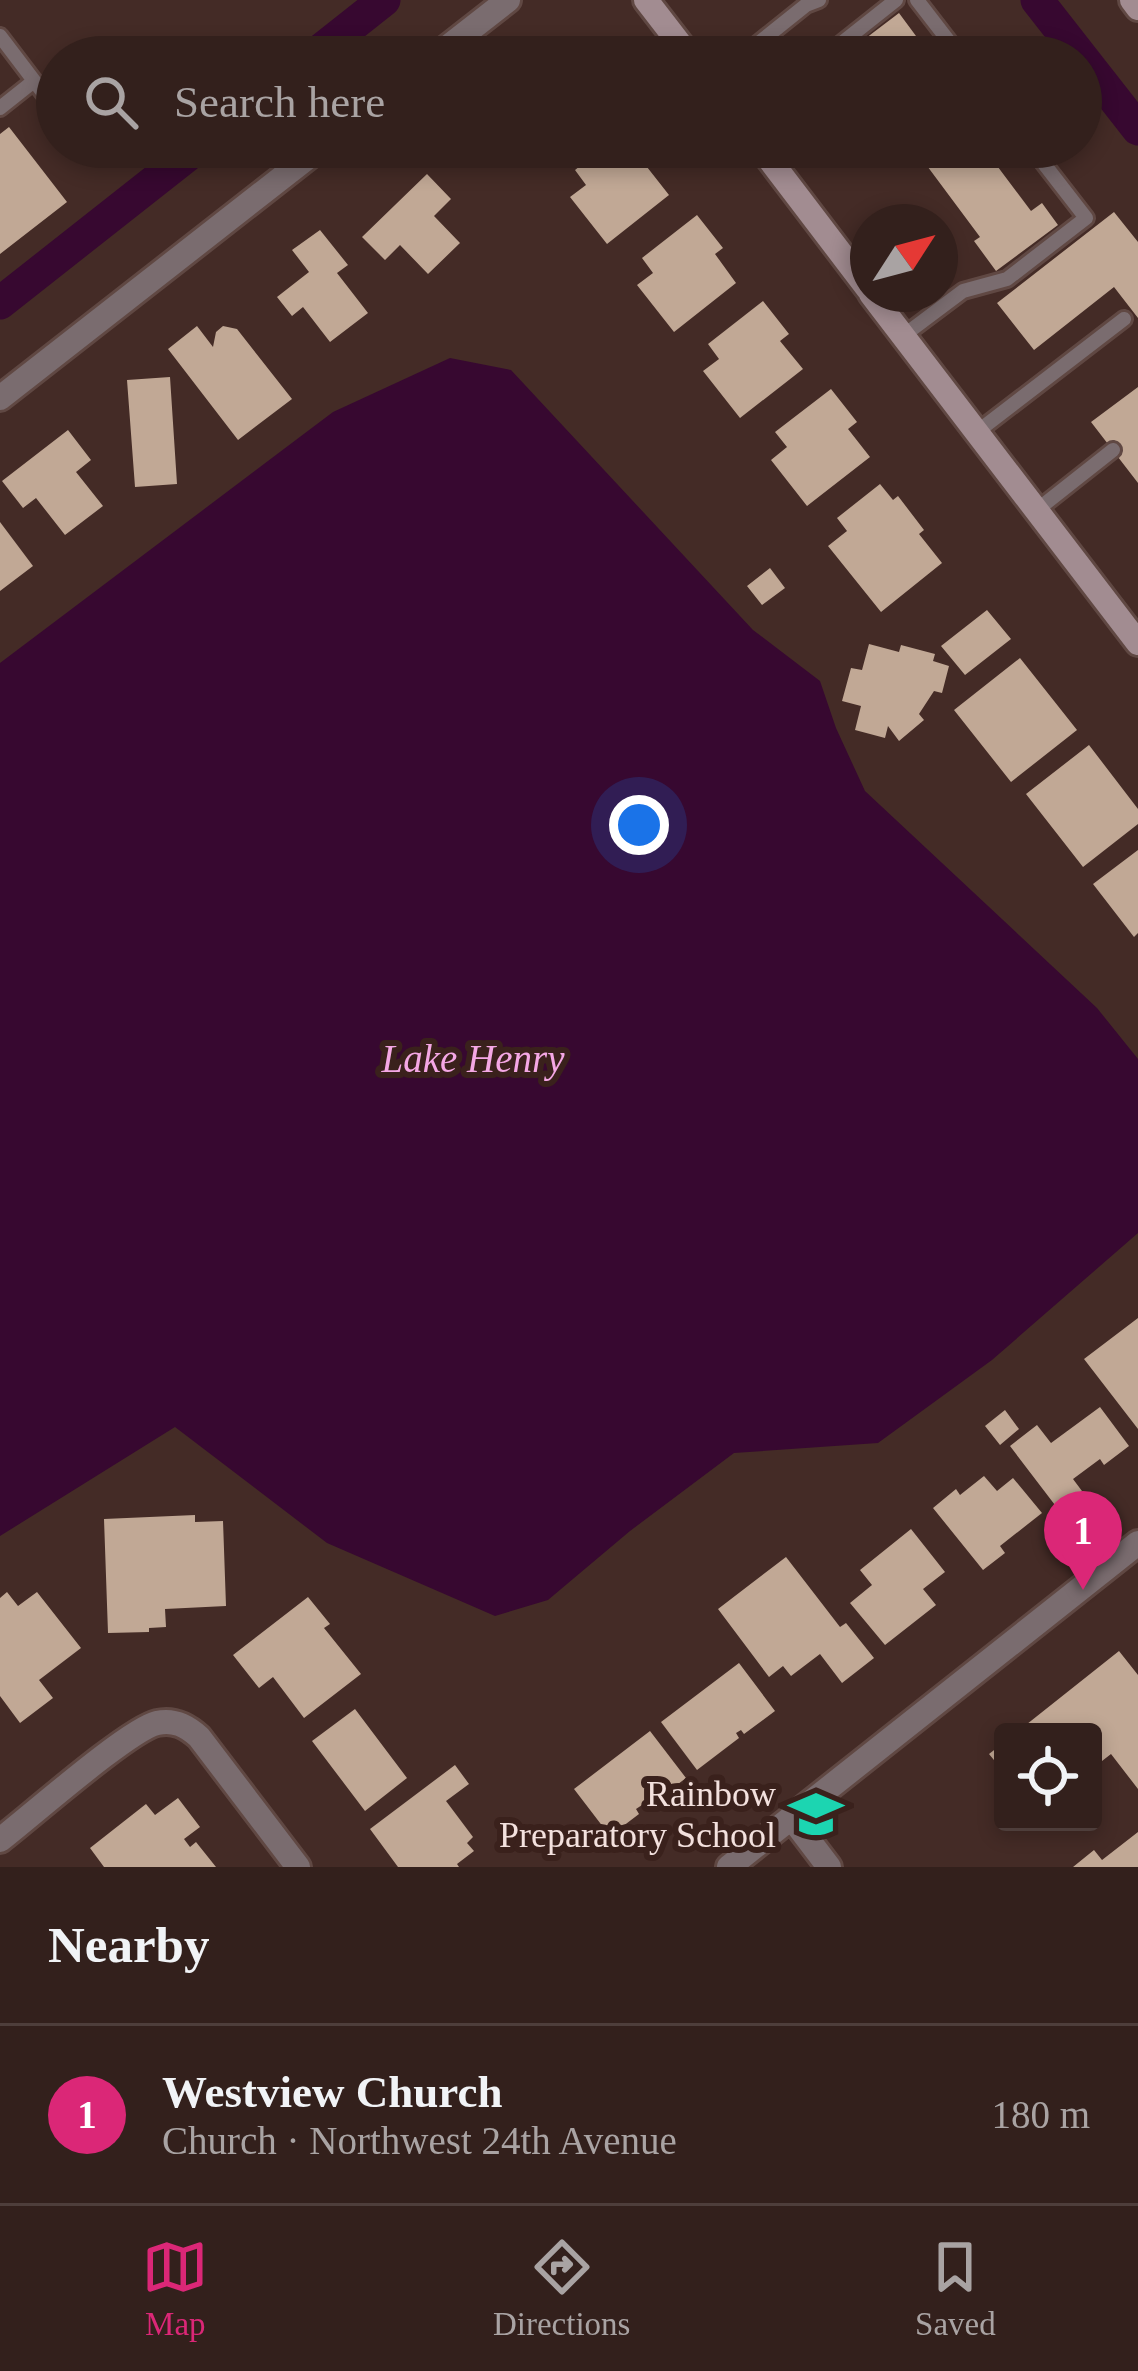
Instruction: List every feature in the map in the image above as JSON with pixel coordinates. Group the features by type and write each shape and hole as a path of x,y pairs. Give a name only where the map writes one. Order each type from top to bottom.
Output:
{"main road":[{"path":"646,0 674,36"},
{"path":"1132,0 1138,8"},
{"path":"776,168 850,266"},
{"path":"885,312 1138,643"}],"street":[{"path":"463,36 508,0"},
{"path":"0,398 294,168"},
{"path":"729,1867 1138,1543"},
{"path":"0,1840 139,1732 152,1724 172,1723 200,1737 298,1867"},
{"path":"791,1817 829,1867"}],"lane":[{"path":"767,36 819,0"},
{"path":"851,36 896,0"},
{"path":"917,0 945,36"},
{"path":"0,36 36,85"},
{"path":"0,108 34,82"},
{"path":"903,336 963,291 1007,279 1086,218 1047,168"},
{"path":"977,432 1124,319"},
{"path":"1037,509 1113,450"}],"water":[{"name":"Lake Henry","path":"450,358 511,370 753,630 820,681 865,791 1097,1008 1138,1059 1138,1233 992,1360 878,1443 734,1453 548,1600 495,1616 327,1543 175,1427 0,1536 0,663 333,412"}],"building":[{"path":"899,13 916,36 869,36"},
{"path":"9,127 36,168 67,202 0,254 0,134"},
{"path":"648,168 669,195 607,244 570,197 586,185 575,170"},
{"path":"929,168 999,168 1031,211 1042,203 1058,225 996,271 974,241 980,237"},
{"path":"427,174 451,199 434,216 460,243 428,274 400,245 385,260 362,237"},
{"path":"1114,212 1138,242 1138,318 1114,287 1034,350 997,303"},
{"path":"697,215 723,248 715,254 736,283 674,332 637,285 653,273 642,258"},
{"path":"320,230 348,265 337,273 368,313 330,342 303,307 292,316 277,297 309,272 292,250"},
{"path":"763,301 789,334 780,341 803,369 740,418 703,371 719,359 708,344"},
{"path":"197,326 213,347 216,332 223,326 237,329 292,399 238,440 168,349"},
{"path":"170,377 177,484 135,487 127,380"},
{"path":"1138,387 1138,483 1091,422"},
{"path":"831,389 857,422 848,429 870,457 807,506 771,460 787,447 775,432"},
{"path":"68,430 91,460 76,472 103,506 65,535 36,498 23,508 2,481"},
{"path":"880,484 893,500 898,496 942,563 881,612 828,546 847,531 837,518"},
{"path":"0,522 33,566 0,591"},
{"path":"770,568 785,588 762,605 747,586"},
{"path":"987,610 1011,639 965,675 941,646"},
{"path":"869,644 899,652 901,645 935,654 933,661 949,666 942,693 934,691 919,714 924,720 899,741 888,726 885,738 855,730 861,706 842,701 851,668 862,670"},
{"path":"1020,658 1077,730 1011,782 954,710"},
{"path":"1089,745 1138,809 1138,824 1083,867 1026,794"},
{"path":"1138,850 1138,933 1134,937 1093,884"},
{"path":"1138,1318 1138,1429 1084,1359"},
{"path":"1100,1407 1129,1446 1104,1465 1100,1459 1073,1479 1082,1491 1058,1509 1010,1446 1037,1425 1051,1443"},
{"path":"1005,1410 1019,1429 1000,1445 985,1426"},
{"path":"984,1476 997,1491 1013,1478 1042,1513 1000,1546 1005,1553 983,1570 933,1508 956,1489 960,1495"},
{"path":"195,1515 195,1522 223,1521 226,1606 165,1609 166,1627 108,1633 104,1519"},
{"path":"911,1529 945,1572 923,1589 936,1605 885,1645 850,1603 872,1585 860,1570"},
{"path":"786,1557 840,1627 846,1623 874,1658 842,1683 820,1654 791,1676 783,1666 769,1677 718,1609"},
{"path":"7,1592 18,1606 37,1592 81,1648 39,1680 53,1698 20,1723 0,1696 0,1598"},
{"path":"308,1597 330,1624 324,1628 361,1674 304,1718 273,1677 259,1688 233,1655"},
{"path":"1119,1651 1138,1675 1138,1789 1111,1754 1102,1761 1102,1723 1028,1723"},
{"path":"739,1663 775,1711 744,1734 736,1733 739,1738 697,1770 661,1722"},
{"path":"355,1709 407,1778 365,1811 312,1741"},
{"path":"650,1731 686,1778 645,1809 642,1805 636,1809 639,1814 610,1836 574,1789"},
{"path":"455,1765 469,1784 446,1801 473,1837 467,1843 474,1851 459,1867 398,1867 370,1829"},
{"path":"178,1798 200,1827 184,1839 190,1847 196,1842 216,1867 104,1867 90,1848 146,1804 155,1815"},
{"path":"1138,1832 1138,1867 1073,1867 1094,1850 1102,1860"}],"waterway":[{"path":"339,36 384,0"},
{"path":"1037,0 1065,36"},
{"path":"1102,83 1138,129"},
{"path":"0,303 171,168"}],"place":[{"name":"Westview Church","path":"1083,1590"},
{"name":"Rainbow Preparatory School","path":"816,1814"}]}
